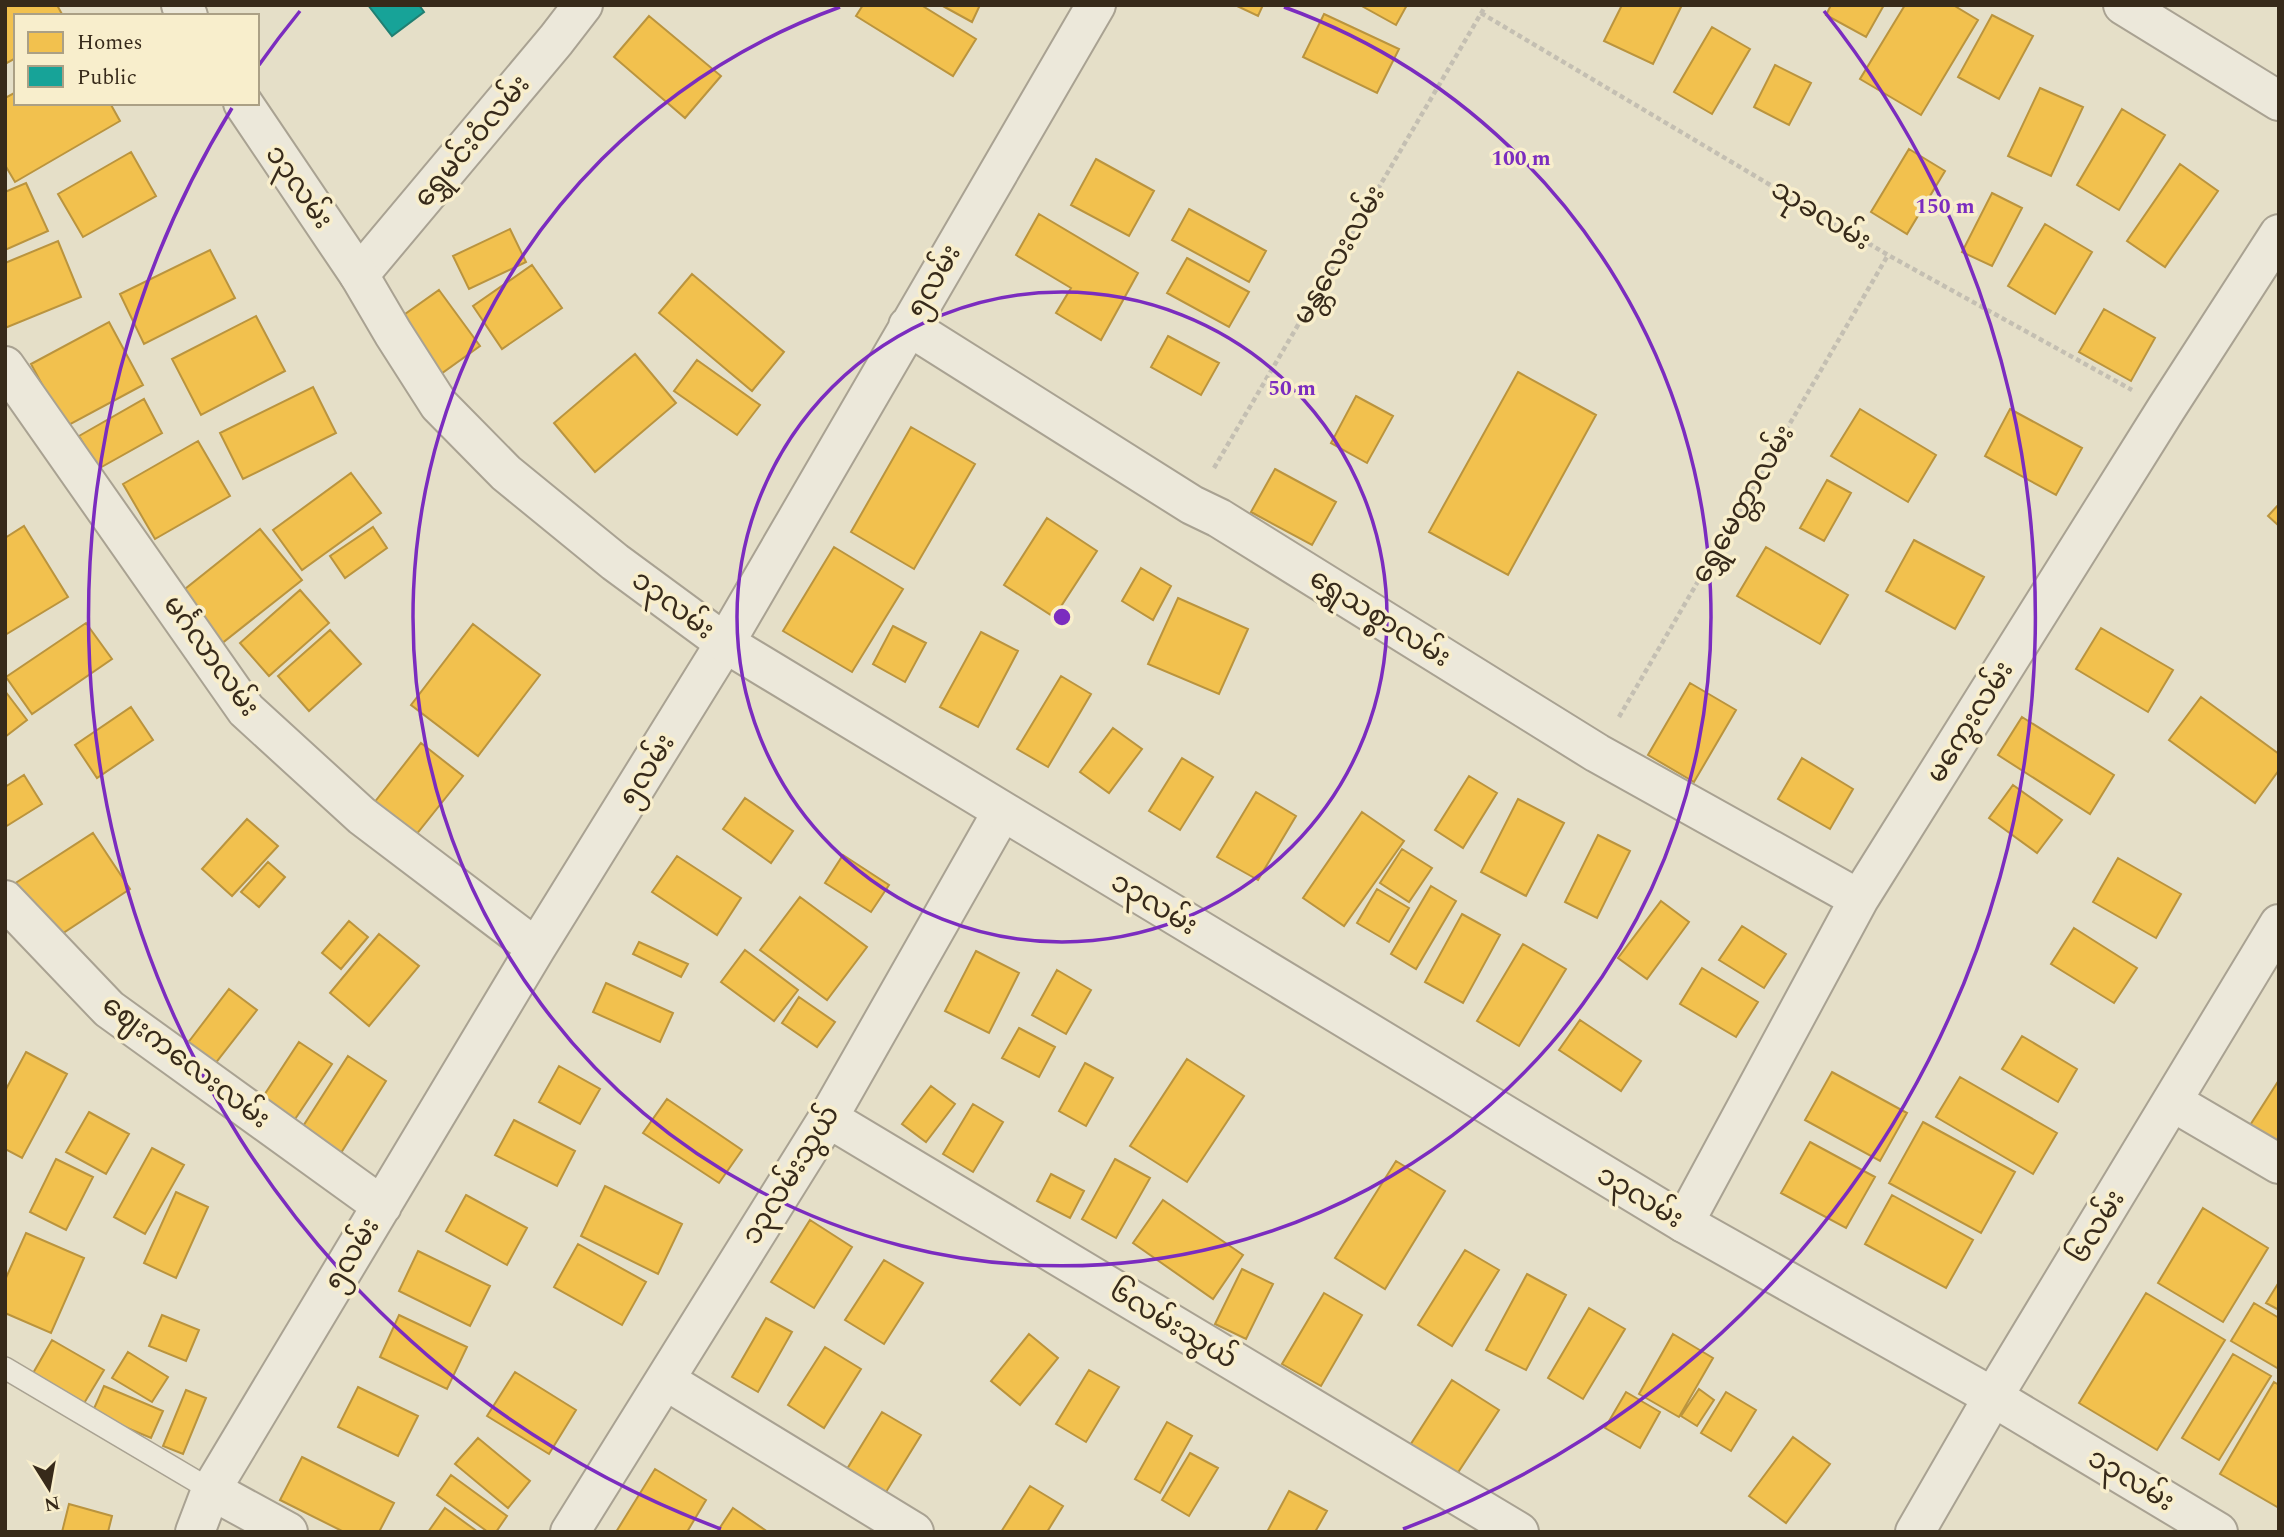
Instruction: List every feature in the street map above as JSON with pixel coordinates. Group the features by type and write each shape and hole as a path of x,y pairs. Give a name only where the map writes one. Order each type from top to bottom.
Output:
{"street":[{"name":"ရွှေမင်းဝံလမ်း","path":"359,275 583,5"},
{"name":"၅လမ်း","path":"195,1532 211,1490 536,948 725,643 1096,5"},
{"path":"2123,5 2279,101"},
{"name":"၁၃လမ်း","path":"244,105 359,275 439,405 506,473 615,562 725,643 1684,1223 1993,1397 2218,1532"},
{"name":"မကွေးလမ်း","path":"1684,1223 1859,899 2279,233"},
{"name":"ရွှေသစ္စာလမ်း","path":"908,326 1192,505 1219,518 1597,753 1859,899"},
{"name":"မင်္ဂလာလမ်း","path":"5,366 246,710 362,817 536,948"},
{"name":"၁၃လမ်းသွယ်","path":"570,1532 828,1118 1002,812"},
{"name":"ဈေးကလေးလမ်း","path":"5,900 109,1009 382,1206"},
{"name":"၆လမ်း","path":"1915,1532 1993,1397 2279,924"},
{"path":"2173,1102 2279,1164"},
{"name":"၆လမ်းသွယ်","path":"828,1118 1519,1532"},
{"path":"665,1380 914,1532"},
{"path":"211,1490 288,1532"}],"lane":[{"path":"5,1368 211,1490"}],"path":[{"name":"မန္တလေးလမ်း","path":"1192,505 1486,5"},
{"name":"သုခလမ်း","path":"1481,13 1888,255 2166,409"},
{"name":"ရွှေမေတ္တာလမ်း","path":"1597,753 1888,255"}],"building: Homes":[{"path":"5,5 57,5 62,14 14,14 14,59 5,64"},
{"path":"863,5 921,5 976,39 953,76 856,16"},
{"path":"941,5 980,5 972,22"},
{"path":"1235,5 1263,5 1258,16"},
{"path":"1360,5 1407,5 1396,25"},
{"path":"1622,5 1682,5 1653,64 1604,41"},
{"path":"1831,5 1884,5 1866,37 1826,15"},
{"path":"1905,5 1953,5 1978,20 1921,115 1860,79"},
{"path":"1324,14 1399,49 1377,93 1303,57"},
{"path":"1992,15 2033,36 1999,99 1958,77"},
{"path":"649,16 721,76 685,118 614,57"},
{"path":"1712,27 1750,49 1712,114 1674,92"},
{"path":"1775,65 1811,83 1789,125 1754,107"},
{"path":"2040,88 2083,107 2051,176 2008,156"},
{"path":"14,93 14,105 111,105 120,121 15,182 5,165 5,98"},
{"path":"2122,109 2165,135 2119,210 2077,185"},
{"path":"1909,149 1945,171 1907,234 1871,212"},
{"path":"131,152 156,196 83,237 58,194"},
{"path":"1096,159 1154,191 1129,236 1071,205"},
{"path":"2180,164 2218,191 2165,267 2127,241"},
{"path":"26,183 48,231 5,250 5,192"},
{"path":"1992,193 2022,208 1992,266 1962,252"},
{"path":"1189,209 1266,251 1249,282 1172,240"},
{"path":"1039,214 1138,273 1101,340 1056,313 1071,288 1016,255"},
{"path":"2045,224 2092,252 2055,314 2008,286"},
{"path":"510,229 526,262 469,289 453,256"},
{"path":"58,241 81,297 5,328 5,263"},
{"path":"210,250 235,298 144,344 120,294"},
{"path":"1187,258 1249,292 1229,327 1167,293"},
{"path":"532,265 562,308 502,349 473,306"},
{"path":"692,274 784,352 752,391 659,313"},
{"path":"439,290 480,346 431,381 391,324"},
{"path":"2104,309 2155,338 2131,381 2079,352"},
{"path":"256,316 285,371 201,415 172,359"},
{"path":"109,322 143,385 65,427 31,364"},
{"path":"1168,336 1219,363 1201,395 1151,367"},
{"path":"635,354 676,403 595,472 554,423"},
{"path":"697,360 760,405 737,435 674,391"},
{"path":"1518,372 1596,415 1508,575 1429,532"},
{"path":"313,387 336,433 243,479 220,433"},
{"path":"1356,396 1393,416 1367,463 1331,443"},
{"path":"144,399 162,433 98,469 79,436"},
{"path":"1860,409 1936,455 1908,502 1831,456"},
{"path":"2010,409 2082,448 2056,495 1985,456"},
{"path":"911,427 975,464 914,569 851,532"},
{"path":"198,441 230,496 155,539 123,484"},
{"path":"1275,469 1336,502 1312,545 1251,512"},
{"path":"351,473 381,513 302,570 273,530"},
{"path":"1827,480 1851,493 1824,541 1800,528"},
{"path":"2279,504 2279,526 2268,516"},
{"path":"1047,518 1097,551 1054,617 1004,585"},
{"path":"24,526 68,597 5,635 5,538"},
{"path":"373,527 387,548 345,578 330,556"},
{"path":"260,529 302,580 216,648 175,597"},
{"path":"1914,540 1984,577 1955,629 1886,591"},
{"path":"834,547 903,589 852,672 783,631"},
{"path":"1766,547 1848,595 1820,644 1737,596"},
{"path":"1141,568 1171,586 1153,620 1122,601"},
{"path":"300,590 329,623 269,676 240,643"},
{"path":"1178,598 1248,629 1219,694 1148,664"},
{"path":"86,623 112,659 32,714 6,677"},
{"path":"473,624 540,675 478,756 411,705"},
{"path":"893,626 926,643 905,682 873,664"},
{"path":"2101,628 2173,670 2148,712 2076,669"},
{"path":"330,630 361,664 309,711 278,676"},
{"path":"981,632 1018,651 978,727 940,707"},
{"path":"1061,676 1091,694 1048,767 1017,749"},
{"path":"1690,683 1736,710 1694,782 1648,755"},
{"path":"5,691 27,720 5,737"},
{"path":"2201,697 2279,754 2279,770 2255,803 2169,740"},
{"path":"131,707 153,740 97,778 75,745"},
{"path":"2022,717 2114,775 2090,814 1998,755"},
{"path":"1113,728 1142,749 1109,793 1080,772"},
{"path":"421,743 463,776 411,841 370,808"},
{"path":"1182,758 1213,777 1180,830 1149,811"},
{"path":"1802,758 1853,789 1830,829 1778,799"},
{"path":"24,775 42,804 5,827 5,787"},
{"path":"1469,776 1497,793 1463,848 1435,830"},
{"path":"2013,785 2062,820 2037,853 1989,818"},
{"path":"1256,792 1296,816 1258,880 1217,857"},
{"path":"745,798 793,831 771,863 723,829"},
{"path":"1518,799 1564,823 1526,896 1481,872"},
{"path":"1362,812 1404,841 1344,926 1303,898"},
{"path":"247,819 278,846 232,896 202,869"},
{"path":"93,833 130,889 51,941 14,884"},
{"path":"1598,835 1630,851 1597,918 1565,902"},
{"path":"1402,849 1432,868 1409,902 1380,883"},
{"path":"843,855 889,885 871,912 825,883"},
{"path":"677,856 741,898 717,935 652,892"},
{"path":"2118,858 2181,894 2156,938 2093,902"},
{"path":"268,862 285,877 259,907 241,892"},
{"path":"1431,886 1456,901 1416,969 1391,954"},
{"path":"1377,889 1409,908 1389,942 1357,923"},
{"path":"800,897 867,947 827,1000 760,950"},
{"path":"1661,901 1689,922 1647,979 1618,958"},
{"path":"1462,914 1500,935 1463,1003 1425,982"},
{"path":"349,921 368,937 341,969 322,953"},
{"path":"1742,926 1786,954 1764,988 1719,960"},
{"path":"2074,928 2137,968 2114,1003 2051,964"},
{"path":"379,934 419,966 369,1026 330,993"},
{"path":"639,942 688,964 681,977 633,954"},
{"path":"1523,944 1566,969 1519,1046 1477,1021"},
{"path":"745,950 798,990 774,1021 721,982"},
{"path":"976,951 1019,973 989,1033 945,1011"},
{"path":"1702,968 1758,1002 1736,1037 1680,1004"},
{"path":"1057,970 1091,990 1066,1034 1032,1015"},
{"path":"606,983 673,1013 660,1042 593,1012"},
{"path":"229,989 257,1010 214,1065 187,1044"},
{"path":"799,997 835,1022 817,1047 782,1023"},
{"path":"1580,1020 1641,1061 1621,1091 1559,1050"},
{"path":"1019,1028 1055,1047 1039,1077 1002,1058"},
{"path":"2022,1036 2077,1069 2058,1102 2002,1069"},
{"path":"299,1042 332,1064 289,1128 257,1106"},
{"path":"26,1052 67,1074 22,1158 5,1149 5,1091"},
{"path":"348,1056 386,1081 339,1156 300,1131"},
{"path":"1187,1059 1244,1096 1187,1182 1130,1146"},
{"path":"1085,1063 1113,1078 1086,1126 1059,1111"},
{"path":"559,1066 600,1089 580,1124 539,1102"},
{"path":"1832,1072 1907,1113 1880,1161 1805,1120"},
{"path":"1960,1077 2057,1133 2033,1174 1936,1117"},
{"path":"2279,1080 2279,1150 2247,1130"},
{"path":"931,1086 955,1104 926,1142 902,1124"},
{"path":"667,1099 742,1150 719,1183 643,1133"},
{"path":"973,1104 1003,1122 973,1172 943,1154"},
{"path":"89,1112 129,1134 106,1174 66,1152"},
{"path":"514,1120 575,1151 557,1186 495,1155"},
{"path":"1923,1122 2015,1172 1981,1233 1889,1183"},
{"path":"1810,1142 1875,1177 1846,1228 1781,1193"},
{"path":"152,1148 184,1165 145,1234 114,1217"},
{"path":"56,1159 93,1177 66,1230 30,1212"},
{"path":"1115,1159 1150,1178 1116,1238 1082,1219"},
{"path":"1396,1161 1445,1191 1385,1289 1335,1258"},
{"path":"1051,1174 1084,1191 1070,1218 1037,1201"},
{"path":"605,1186 682,1224 658,1274 581,1236"},
{"path":"176,1192 208,1207 176,1278 144,1263"},
{"path":"466,1195 527,1228 507,1265 446,1231"},
{"path":"1892,1195 1973,1240 1946,1288 1865,1244"},
{"path":"1163,1200 1243,1255 1213,1299 1133,1243"},
{"path":"2203,1208 2268,1248 2223,1322 2158,1283"},
{"path":"810,1220 852,1247 814,1308 771,1282"},
{"path":"26,1233 84,1258 51,1333 5,1313 5,1280"},
{"path":"578,1244 646,1282 622,1325 554,1287"},
{"path":"1465,1250 1499,1270 1452,1346 1418,1325"},
{"path":"418,1251 490,1286 470,1326 399,1291"},
{"path":"884,1260 923,1283 884,1344 845,1320"},
{"path":"1242,1269 1273,1284 1246,1339 1215,1324"},
{"path":"1527,1274 1566,1295 1526,1370 1486,1350"},
{"path":"2279,1282 2279,1310 2266,1303"},
{"path":"1324,1293 1362,1315 1321,1386 1282,1364"},
{"path":"2146,1293 2225,1340 2157,1450 2079,1403"},
{"path":"2254,1303 2279,1318 2279,1369 2231,1341"},
{"path":"1589,1308 1625,1329 1583,1399 1548,1378"},
{"path":"162,1315 199,1330 186,1361 149,1346"},
{"path":"399,1315 467,1347 447,1389 380,1357"},
{"path":"766,1318 792,1332 758,1392 732,1377"},
{"path":"1029,1334 1058,1358 1020,1405 991,1381"},
{"path":"1673,1334 1713,1358 1679,1417 1639,1394"},
{"path":"52,1340 104,1370 83,1405 32,1375"},
{"path":"825,1347 861,1369 824,1428 788,1405"},
{"path":"128,1352 168,1377 152,1402 112,1378"},
{"path":"2233,1354 2271,1376 2219,1460 2182,1438"},
{"path":"1089,1370 1119,1387 1086,1442 1056,1424"},
{"path":"515,1372 576,1410 549,1454 487,1416"},
{"path":"1452,1380 1499,1410 1453,1480 1407,1450"},
{"path":"2274,1382 2279,1385 2279,1508 2220,1474"},
{"path":"104,1386 163,1411 151,1438 92,1413"},
{"path":"358,1387 418,1416 398,1456 338,1427"},
{"path":"1699,1389 1714,1400 1697,1426 1681,1416"},
{"path":"186,1390 206,1398 183,1454 163,1446"},
{"path":"1626,1392 1660,1412 1640,1448 1605,1428"},
{"path":"1726,1392 1756,1410 1731,1451 1701,1433"},
{"path":"882,1412 921,1435 886,1492 847,1469"},
{"path":"1167,1422 1192,1436 1160,1493 1135,1479"},
{"path":"1793,1437 1830,1464 1786,1523 1749,1496"},
{"path":"478,1438 530,1481 508,1508 455,1464"},
{"path":"1190,1453 1218,1468 1189,1516 1162,1500"},
{"path":"302,1457 394,1503 379,1532 344,1532 280,1500"},
{"path":"655,1469 706,1500 687,1532 616,1532"},
{"path":"451,1475 507,1516 496,1532 488,1532 437,1495"},
{"path":"1030,1486 1063,1506 1047,1532 1001,1532"},
{"path":"1289,1491 1327,1511 1315,1532 1267,1532"},
{"path":"69,1504 112,1516 108,1532 62,1532"},
{"path":"445,1508 478,1532 428,1532"},
{"path":"733,1508 768,1532 717,1532"}],"building: Public":[{"path":"368,5 419,5 424,12 392,36"}]}
